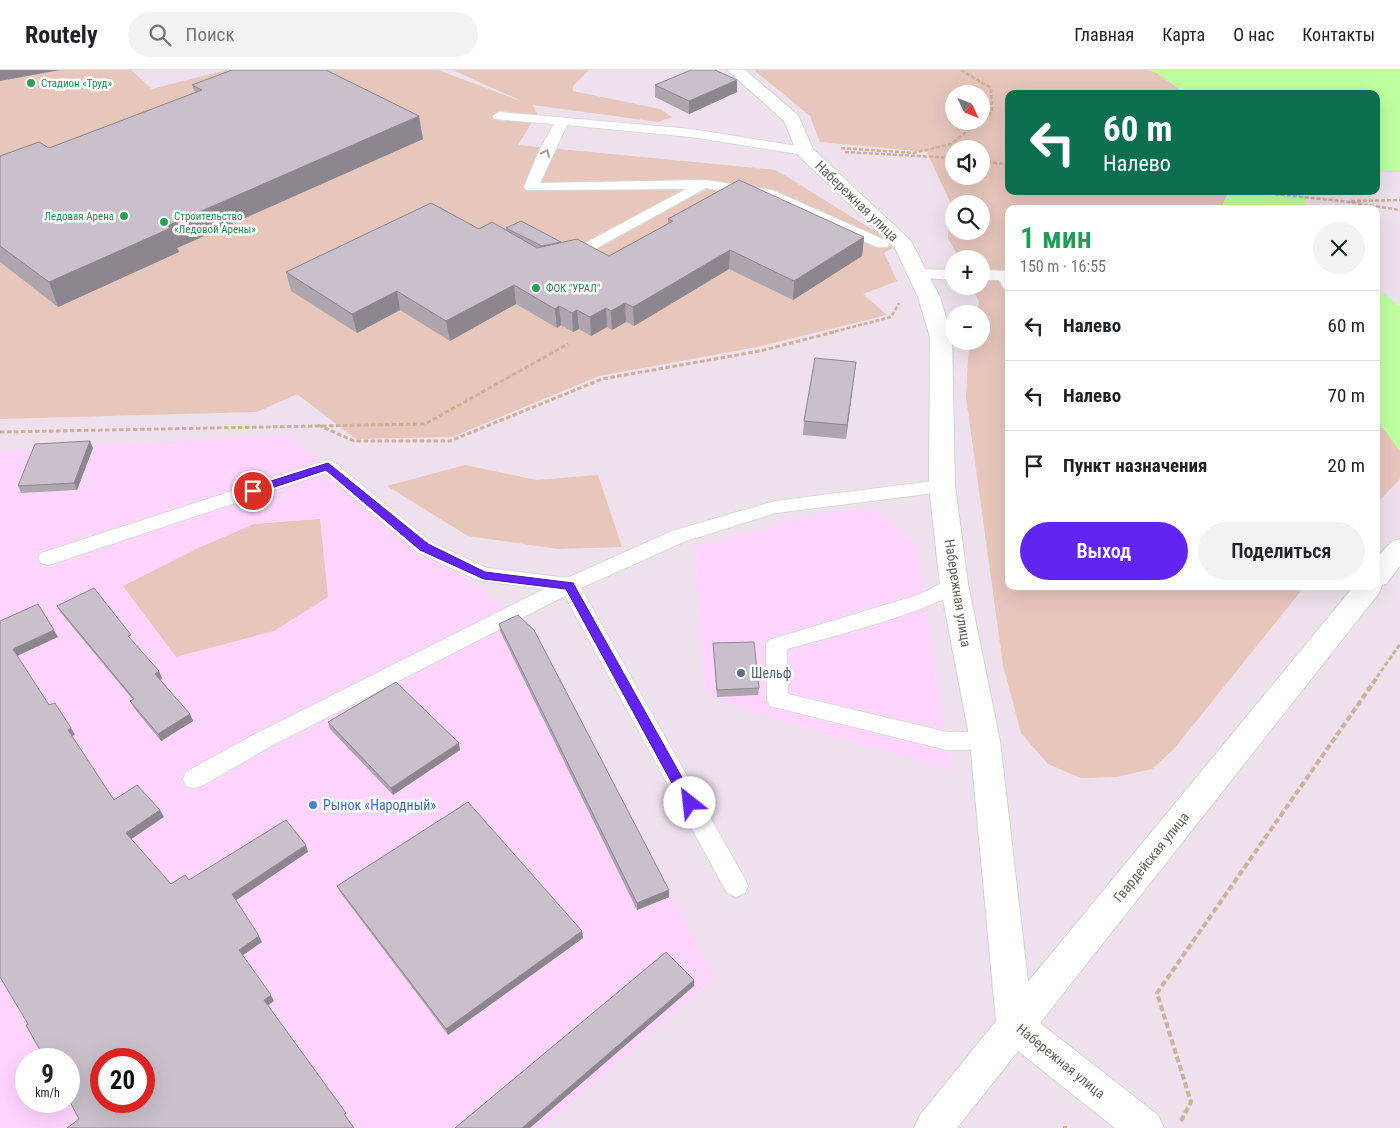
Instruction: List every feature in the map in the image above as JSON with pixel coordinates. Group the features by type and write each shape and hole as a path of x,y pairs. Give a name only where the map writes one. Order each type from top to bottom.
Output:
{"street":[{"name":"Набережная улица","path":"735,70 792,119 804,149 904,245 916,274 929,298 942,337 942,486 954,584 985,741 1014,1026 1145,1128"},
{"name":"Гвардейская улица","path":"1380,572 1400,548"},
{"name":"Гвардейская улица","path":"933,1128 1366,590"}],"lane":[{"path":"499,116 563,120 756,141 804,149"},
{"path":"563,120 547,149 531,187 705,184 772,194 882,244"},
{"path":"548,258 581,251 705,184"},
{"path":"916,274 945,274"},
{"path":"990,275 1005,275"},
{"path":"48,558 328,466 424,547 484,575 569,585"},
{"path":"194,779 263,740 569,585 679,536 775,507 942,486"},
{"path":"954,584 925,600 776,645 778,700 947,741 985,741"},
{"path":"569,585 736,886"}],"path":[{"path":"961,70 986,85"},
{"path":"990,87 992,112 990,114"},
{"path":"804,149 913,153 951,144 969,130"},
{"path":"804,149 945,157"},
{"path":"990,163 1005,165"},
{"path":"1284,195 1368,205"},
{"path":"1342,201 1400,200"},
{"path":"1380,207 1400,210"},
{"path":"318,425 354,441 450,441 602,379 760,351 891,316 901,300"},
{"path":"0,432 426,424 568,344"},
{"path":"1178,1128 1191,1102 1157,993 1400,644"},
{"path":"1062,1128 1067,1128"}],"shaded area":[{"path":"0,70 131,70 152,89 226,70 438,70 521,101 453,70 589,70 573,86 573,91 660,109 672,117 658,122 533,105 537,114 518,145 776,170 881,235 894,247 884,253 897,281 863,294 887,315 757,347 599,376 452,437 356,439 297,394 257,412 0,419"},
{"path":"754,70 1149,70 1157,73 1181,90 1005,90 1005,195 1227,195 1223,205 1005,205 1005,590 1302,590 1173,750 1152,769 1117,777 1081,778 1048,764 1021,733 1003,665 966,397 969,350 990,350 990,305 978,305 976,295 990,295 990,250 954,250 949,240 990,240 990,195 947,195 927,152 820,142 810,116"},
{"path":"1149,70 1400,70 1400,172 1380,172 1380,90 1181,90 1157,73"},
{"path":"1227,195 1305,195 1307,205 1223,205"},
{"path":"1380,291 1400,306 1400,451 1380,424"},
{"path":"1380,424 1400,451 1400,479 1380,500"},
{"name":"Рынок «Народный»","path":"287,435 536,633 715,977 542,1128 0,1128 0,450"},
{"path":"465,465 536,480 598,475 622,547 558,549 468,536 387,486"},
{"path":"874,509 916,542 951,771 744,710 705,693 694,547 831,511"},
{"path":"320,519 328,597 274,631 176,657 123,586 196,549 254,524"}],"building":[{"name":"Ледовая Арена","path":"232,70 326,70 419,116 167,226 171,228 49,282 0,246 0,156 39,142 49,148 202,90 192,85"},
{"path":"691,70 715,70 737,80 689,101 655,85"},
{"path":"739,180 864,237 794,281 730,250 633,307 625,303 611,311 606,308 590,317 577,310 572,313 559,306 555,309 514,285 446,321 397,291 352,314 286,272 431,203 479,229 492,222 537,248 577,239 609,256 673,221 668,219"},
{"path":"521,221 561,242 542,246 506,228"},
{"path":"815,358 856,362 847,425 804,421"},
{"path":"90,441 74,483 18,486 35,444"},
{"path":"94,588 131,635 128,636 159,671 155,674 190,714 158,734 130,701 134,699 57,606"},
{"path":"38,604 54,630 13,649 49,705 55,703 71,728 68,730 114,800 137,785 160,810 126,833 171,884 185,875 189,880 286,820 306,845 232,894 259,936 239,950 271,995 264,1000 346,1113 344,1114 354,1128 67,1128 79,1119 76,1113 80,1113 80,1048 39,1048 26,1025 28,1024 0,977 0,621"},
{"path":"518,615 534,630 669,890 637,903 499,624"},
{"path":"754,642 759,688 717,690 713,643"},
{"path":"396,682 459,743 391,788 328,722"},
{"path":"468,802 582,931 446,1029 337,886"},
{"path":"666,952 694,980 522,1128 455,1128"}],"place":[{"name":"Стадион «Труд»","path":"31,83"},
{"name":"Ледовая Арена","path":"124,216"},
{"name":"Строительство «Ледовой Арены»","path":"164,222"},
{"name":"ФОК \"УРАЛ\"","path":"536,288"},
{"name":"Шельф","path":"741,673"},
{"name":"Рынок «Народный»","path":"313,805"}],"route":[{"path":"253,491 328,466 424,547 484,575 569,585 690,803"}]}
